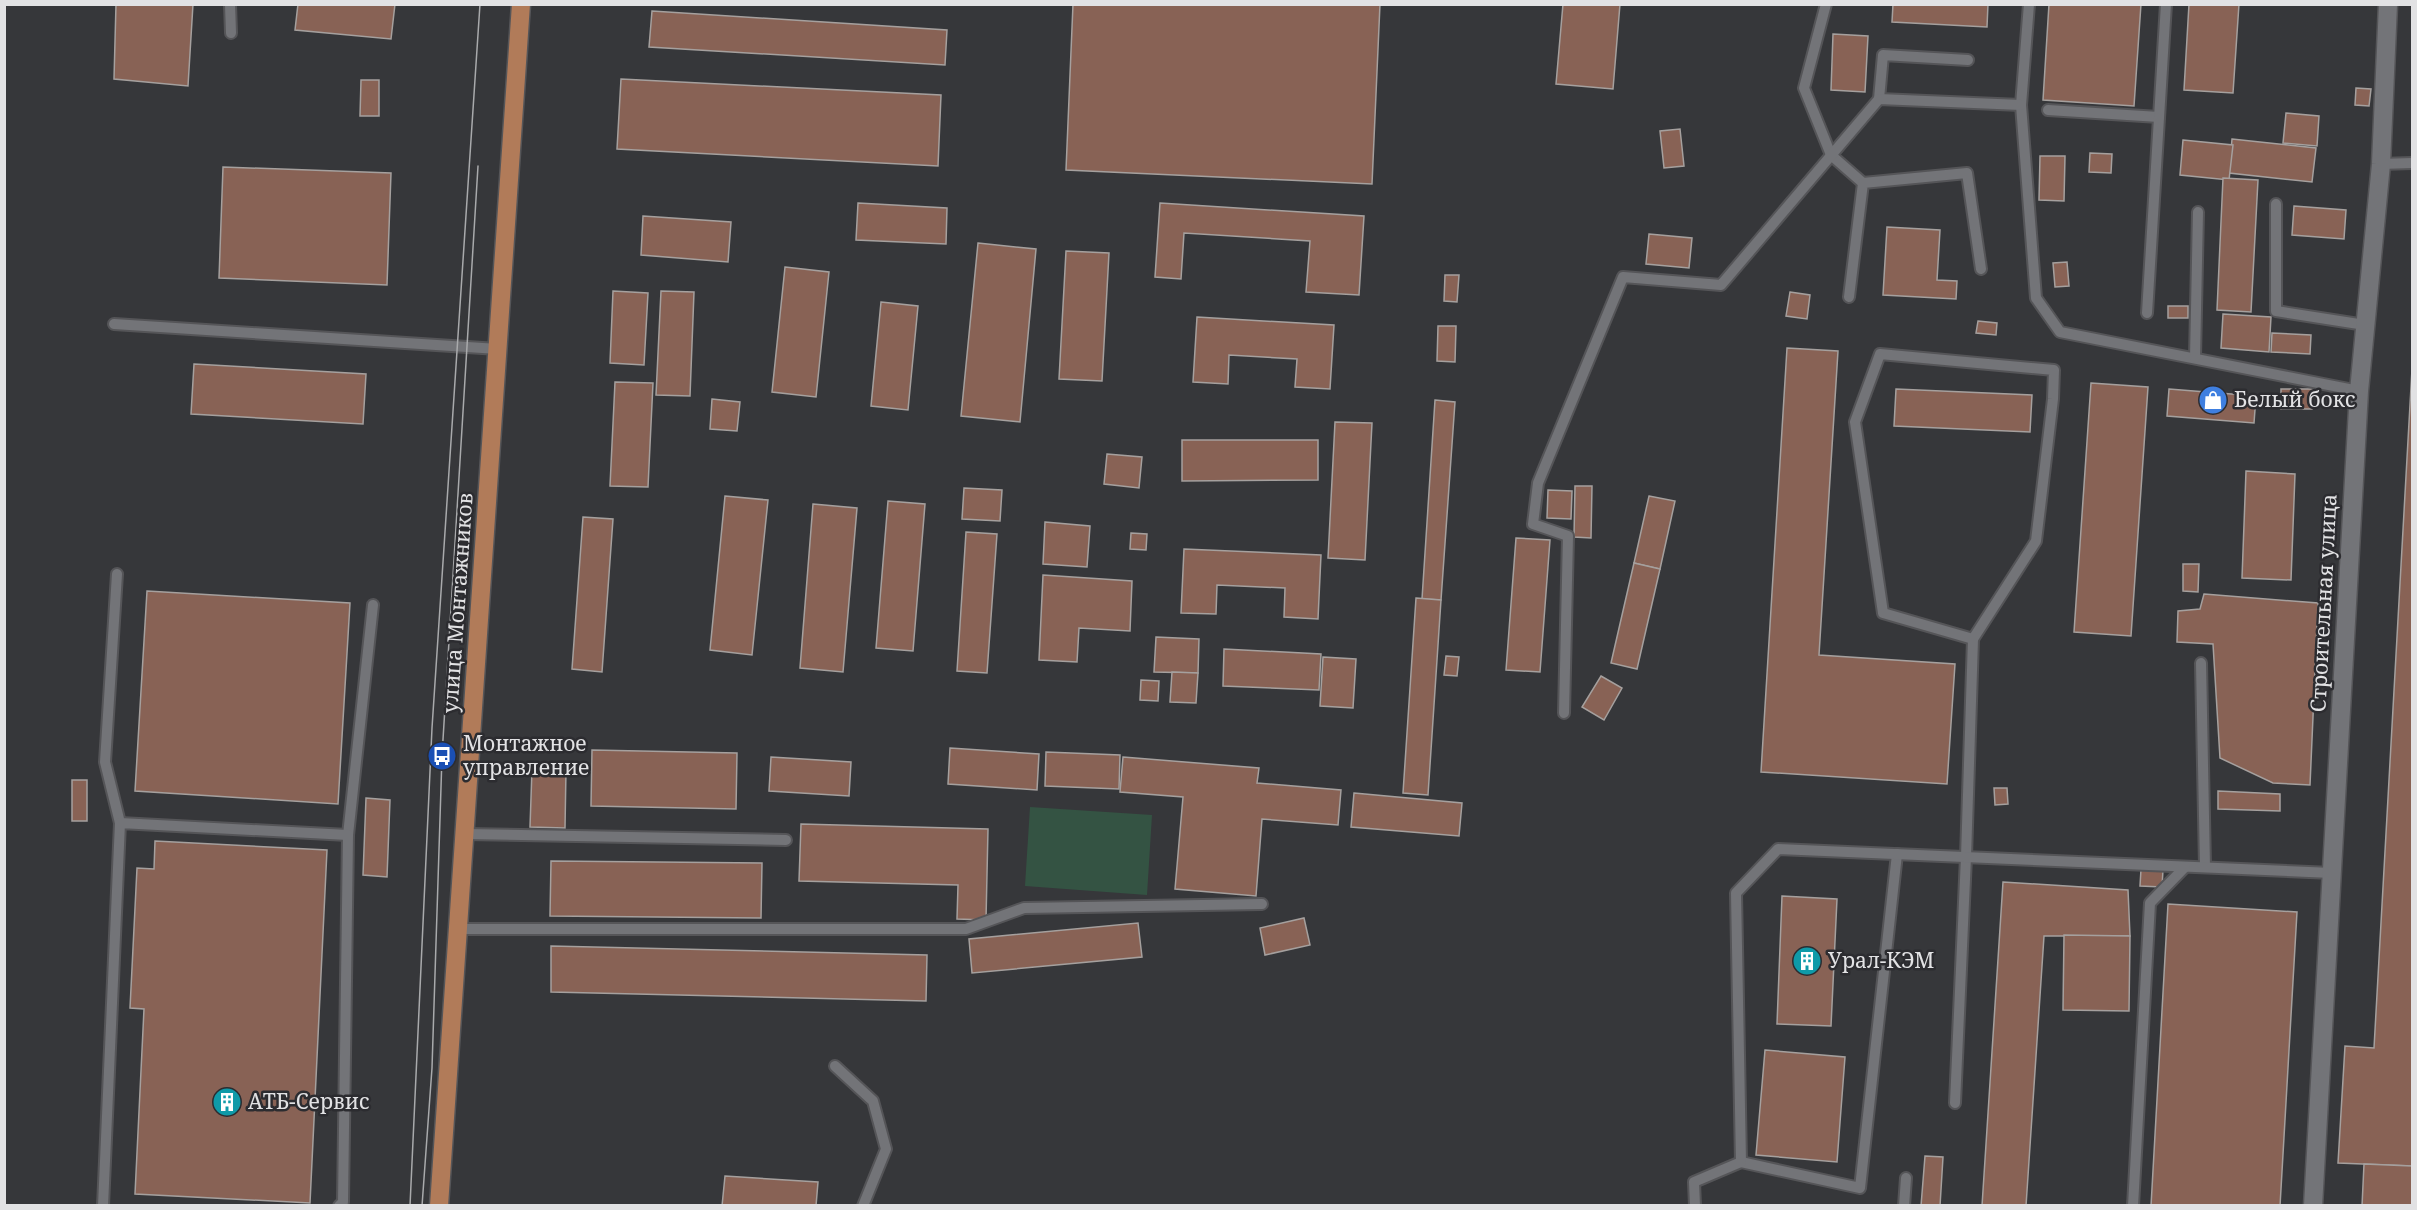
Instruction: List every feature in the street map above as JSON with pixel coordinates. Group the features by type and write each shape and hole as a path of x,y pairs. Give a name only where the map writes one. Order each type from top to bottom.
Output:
{"main road":[{"name":"улица Монтажников","path":"439,1206 521,4"}],"street":[{"name":"Строительная улица","path":"2313,1206 2358,391 2381,164 2388,4"}],"lane":[{"path":"230,4 231,33"},
{"path":"1826,4 1804,88 1831,155 1863,183 1967,173 1981,269"},
{"path":"2029,4 2021,105 2036,298 2060,332 2358,391"},
{"path":"2147,313 2166,4"},
{"path":"1564,713 1568,536 1533,524 1538,483 1623,277 1721,285 1878,99 1883,55 1968,60"},
{"path":"1878,99 2021,105"},
{"path":"2048,110 2159,117"},
{"path":"2381,164 2412,163"},
{"path":"1849,297 1863,183"},
{"path":"2276,204 2276,311 2365,325"},
{"path":"2195,358 2198,212"},
{"path":"114,324 498,349"},
{"path":"1954,1103 1966,857 1973,639 2036,542 2053,399 2054,370 1880,354 1855,422 1883,613 1973,639"},
{"path":"104,1206 120,823 105,762 117,574"},
{"path":"339,1206 343,1202 348,835 373,605"},
{"path":"2201,663 2205,867"},
{"path":"120,823 348,835"},
{"path":"465,834 786,840"},
{"path":"1741,1162 1736,893 1778,849 2332,873"},
{"path":"1695,1206 1694,1182 1741,1162 1860,1188 1897,854"},
{"path":"2133,1206 2150,903 2185,867"},
{"path":"458,929 966,929 1024,908 1262,904"},
{"path":"835,1066 873,1101 886,1149 863,1206"},
{"path":"1904,1206 1906,1178"}],"green space":[{"path":"1030,807 1152,815 1147,895 1025,886"}],"building":[{"path":"116,4 193,4 188,86 114,79"},
{"path":"298,4 395,4 391,39 295,30"},
{"path":"1073,4 1380,4 1372,184 1066,170"},
{"path":"1563,4 1620,4 1613,89 1556,84"},
{"path":"1893,4 1988,4 1987,27 1892,22"},
{"path":"2049,4 2141,4 2134,106 2043,100"},
{"path":"2189,4 2239,4 2233,93 2184,90"},
{"path":"652,11 947,30 945,65 649,47"},
{"path":"1833,34 1868,36 1865,92 1831,90"},
{"path":"621,79 941,95 938,166 617,149"},
{"path":"361,80 379,80 379,116 360,116"},
{"path":"2356,88 2371,89 2369,106 2355,105"},
{"path":"2286,113 2319,116 2317,146 2283,143"},
{"path":"1680,129 1684,166 1664,168 1660,131"},
{"path":"2232,139 2316,148 2312,182 2229,173"},
{"path":"2183,140 2233,145 2229,180 2180,175"},
{"path":"2090,153 2112,154 2111,173 2089,172"},
{"path":"2040,156 2065,156 2064,201 2039,200"},
{"path":"223,167 391,173 387,285 219,278"},
{"path":"2223,178 2258,180 2251,312 2217,310"},
{"path":"858,203 947,208 946,244 856,240"},
{"path":"1160,203 1364,216 1359,295 1306,292 1310,241 1184,233 1181,279 1155,277"},
{"path":"2294,206 2346,210 2344,239 2292,235"},
{"path":"643,216 731,222 728,262 641,255"},
{"path":"1887,227 1940,230 1937,280 1957,281 1956,299 1883,295"},
{"path":"1649,234 1692,238 1689,268 1646,264"},
{"path":"978,243 1036,249 1020,422 961,416"},
{"path":"1066,251 1109,253 1102,381 1059,379"},
{"path":"2067,262 2069,286 2055,287 2053,263"},
{"path":"785,267 829,272 816,397 772,392"},
{"path":"1445,275 1459,275 1457,302 1444,301"},
{"path":"613,291 648,293 644,365 610,363"},
{"path":"661,291 694,292 690,396 656,395"},
{"path":"1790,292 1810,295 1807,319 1786,316"},
{"path":"881,302 918,306 908,410 871,406"},
{"path":"2168,306 2188,306 2188,318 2168,318"},
{"path":"2223,314 2271,317 2269,352 2221,348"},
{"path":"1197,317 1334,325 1330,389 1295,387 1297,359 1229,355 1228,384 1193,382"},
{"path":"1978,321 1997,323 1996,335 1976,333"},
{"path":"1438,326 1456,326 1455,362 1437,361"},
{"path":"2272,333 2311,335 2310,354 2271,352"},
{"path":"1787,348 1838,351 1819,655 1955,664 1947,784 1761,772"},
{"path":"194,364 366,374 363,424 191,414"},
{"path":"2412,369 2412,1166 2338,1163 2345,1046 2374,1048"},
{"path":"615,382 653,383 648,487 610,486"},
{"path":"2091,383 2148,387 2131,636 2074,632"},
{"path":"1896,389 2032,395 2030,432 1894,426"},
{"path":"2169,389 2256,396 2254,423 2167,416"},
{"path":"2281,389 2312,389 2312,409 2281,409"},
{"path":"712,399 740,402 737,431 710,429"},
{"path":"1435,400 1455,402 1441,600 1422,599"},
{"path":"1335,422 1372,423 1365,560 1328,558"},
{"path":"1182,440 1318,440 1318,480 1182,481"},
{"path":"1107,454 1142,457 1139,488 1104,484"},
{"path":"2246,471 2295,474 2291,580 2242,578"},
{"path":"1575,486 1592,486 1591,538 1574,537"},
{"path":"964,488 1002,490 1000,521 962,519"},
{"path":"1548,490 1572,491 1571,519 1547,518"},
{"path":"725,496 768,500 752,655 710,650"},
{"path":"1649,496 1675,501 1660,569 1634,563"},
{"path":"888,501 925,504 913,651 876,648"},
{"path":"813,504 857,508 843,672 800,668"},
{"path":"583,517 613,519 602,672 572,669"},
{"path":"1045,522 1090,526 1087,567 1043,564"},
{"path":"966,532 997,534 987,673 957,671"},
{"path":"1131,533 1147,534 1146,550 1130,549"},
{"path":"1516,538 1550,540 1540,672 1506,670"},
{"path":"1184,549 1321,555 1318,619 1284,617 1285,588 1217,585 1216,614 1181,613"},
{"path":"1634,563 1660,569 1637,669 1611,663"},
{"path":"2183,564 2199,564 2198,592 2183,591"},
{"path":"1043,575 1132,581 1130,631 1079,628 1077,662 1039,660"},
{"path":"147,591 350,603 338,804 135,791"},
{"path":"2204,594 2318,603 2310,785 2273,783 2220,758 2213,644 2177,642 2178,611 2200,609"},
{"path":"1416,598 1441,600 1428,795 1403,793"},
{"path":"1156,637 1199,639 1198,673 1154,672"},
{"path":"1224,649 1321,654 1319,690 1223,686"},
{"path":"1446,656 1459,657 1457,676 1444,675"},
{"path":"1323,657 1356,659 1353,708 1320,706"},
{"path":"1172,672 1198,673 1196,703 1170,702"},
{"path":"1601,676 1622,688 1604,720 1582,707"},
{"path":"1141,680 1159,681 1158,701 1140,700"},
{"path":"950,748 1039,754 1037,790 948,784"},
{"path":"592,750 737,753 736,809 591,806"},
{"path":"1046,752 1120,755 1119,789 1045,786"},
{"path":"771,757 851,762 849,796 769,791"},
{"path":"1123,757 1259,768 1257,783 1341,790 1338,825 1262,819 1256,896 1175,889 1183,797 1120,792"},
{"path":"532,769 566,770 565,828 530,827"},
{"path":"72,780 87,780 87,821 72,821"},
{"path":"1994,788 2007,788 2008,804 1995,805"},
{"path":"2218,791 2280,794 2280,811 2218,809"},
{"path":"1354,793 1462,803 1459,836 1351,827"},
{"path":"366,798 390,800 387,877 363,875"},
{"path":"801,824 988,829 986,920 957,919 958,885 799,881"},
{"name":"АТБ-Сервис","path":"155,841 327,850 310,1203 135,1194 144,1009 130,1008 137,868 154,869"},
{"path":"551,861 762,863 761,918 550,916"},
{"path":"2141,869 2163,870 2162,887 2140,886"},
{"path":"2003,882 2128,890 2130,936 2044,936 2026,1206 1982,1206"},
{"name":"Урал-КЭМ","path":"1782,896 1837,899 1831,1026 1777,1024"},
{"path":"2168,904 2297,912 2280,1206 2151,1206"},
{"path":"1304,918 1310,945 1265,955 1260,928"},
{"path":"1138,923 1142,957 972,973 969,939"},
{"path":"2064,935 2130,936 2129,1011 2063,1010"},
{"path":"551,946 927,955 926,1001 551,992"},
{"path":"1765,1050 1845,1057 1837,1162 1756,1155"},
{"path":"1925,1156 1943,1157 1940,1206 1921,1206"},
{"path":"2364,1164 2412,1166 2412,1206 2362,1206"},
{"path":"725,1176 818,1182 816,1206 722,1206"}],"tram line":[{"path":"410,1206 432,728 480,4"},
{"path":"422,1206 432,1068 442,756 478,166"}],"place":[{"name":"Белый бокс","path":"2213,400"},
{"name":"Монтажное управление","path":"442,756"},
{"name":"Урал-КЭМ","path":"1807,961"},
{"name":"АТБ-Сервис","path":"227,1102"}]}
